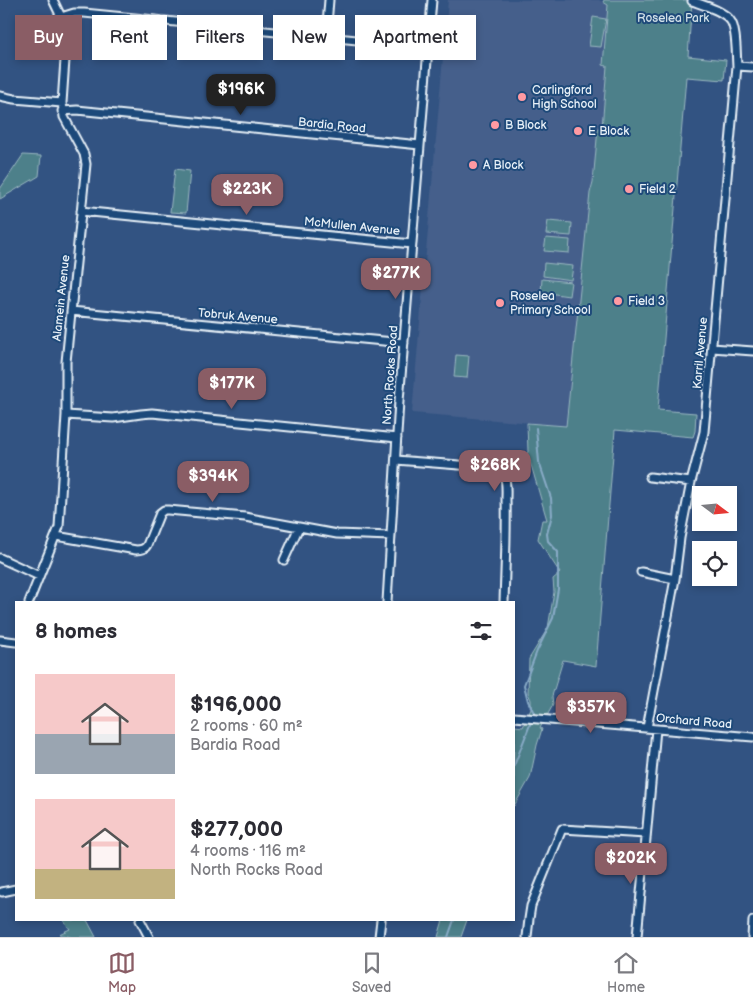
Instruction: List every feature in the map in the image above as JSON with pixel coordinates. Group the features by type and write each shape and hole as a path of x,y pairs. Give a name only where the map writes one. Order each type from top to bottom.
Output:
{"street":[{"path":"53,0 60,15"},
{"path":"328,15 329,0"},
{"name":"North Rocks Road","path":"431,15 432,0"},
{"name":"Karril Avenue","path":"647,728 676,579 680,538 691,482 704,432 737,66 736,38 731,20 716,9 692,1"},
{"path":"68,15 84,13 273,32"},
{"path":"62,107 65,60"},
{"name":"North Rocks Road","path":"387,601 404,342 427,60"},
{"path":"737,66 753,67"},
{"name":"Bardia Road","path":"0,96 77,110 420,145"},
{"name":"Alamein Avenue","path":"29,601 59,527 66,415 66,362 86,160 64,117 62,107"},
{"name":"McMullen Avenue","path":"81,211 412,244"},
{"name":"Tobruk Avenue","path":"71,311 404,342"},
{"path":"712,348 753,351"},
{"path":"66,415 113,418 152,413 397,438"},
{"path":"396,460 496,468 502,473 506,483 507,516 504,601"},
{"path":"650,477 691,482"},
{"path":"56,536 141,550 148,545 160,513 164,510 245,517 337,534 391,536"},
{"path":"284,560 299,527"},
{"path":"0,558 39,576"},
{"path":"641,572 676,579"},
{"path":"0,640 15,640"},
{"name":"Orchard Road","path":"515,717 753,737"},
{"path":"637,937 656,728"},
{"path":"527,937 531,906 562,829 646,834"},
{"path":"2,892 15,889"},
{"path":"141,921 149,937"},
{"path":"380,937 381,921"},
{"path":"752,937 753,921"}],"shaded area":[{"path":"448,0 599,0 608,5 603,65 608,66 602,129 599,128 590,193 566,426 412,413 443,60 476,60 476,15 447,15"}],"green space":[{"name":"Roselea Park","path":"604,0 692,0 688,56 726,60 724,80 686,77 658,410 696,413 695,431 693,437 615,430 596,666 563,660 552,696 553,705 540,728 542,729 530,778 515,804 515,726 523,727 531,709 531,700 528,693 529,659 548,628 554,592 553,579 560,573 538,539 542,520 547,520 529,458 510,476 509,473 528,452 527,423 566,426 590,193 593,182 598,128 602,128 607,66 603,65 608,5 603,2"},
{"path":"593,17 606,19 601,47 589,46"},
{"path":"23,155 41,156 39,176 0,199 0,189"},
{"path":"175,169 190,171 186,213 170,212"},
{"path":"548,221 572,223 571,236 546,234"},
{"path":"546,238 570,240 569,253 544,251"},
{"path":"544,263 573,266 571,280 543,276"},
{"path":"542,279 571,282 569,296 541,292"},
{"path":"456,355 469,356 467,378 454,377"},
{"path":"64,921 88,921 96,937 72,937 59,934 70,929"},
{"path":"443,921 467,921 461,937 438,937"}],"waterway":[{"path":"532,717 534,713 528,701 524,685 537,651 553,618 558,589 558,552 548,541 547,534 552,515 551,498 539,462 536,428"},
{"path":"515,763 531,722"},
{"path":"448,937 454,921"}],"place":[{"name":"Carlingford High School","path":"522,97"},
{"name":"B Block","path":"495,125"},
{"name":"E Block","path":"578,131"},
{"name":"A Block","path":"473,165"},
{"name":"Field 2","path":"629,189"},
{"name":"Field 3","path":"618,301"},
{"name":"Roselea Primary School","path":"500,303"}]}
